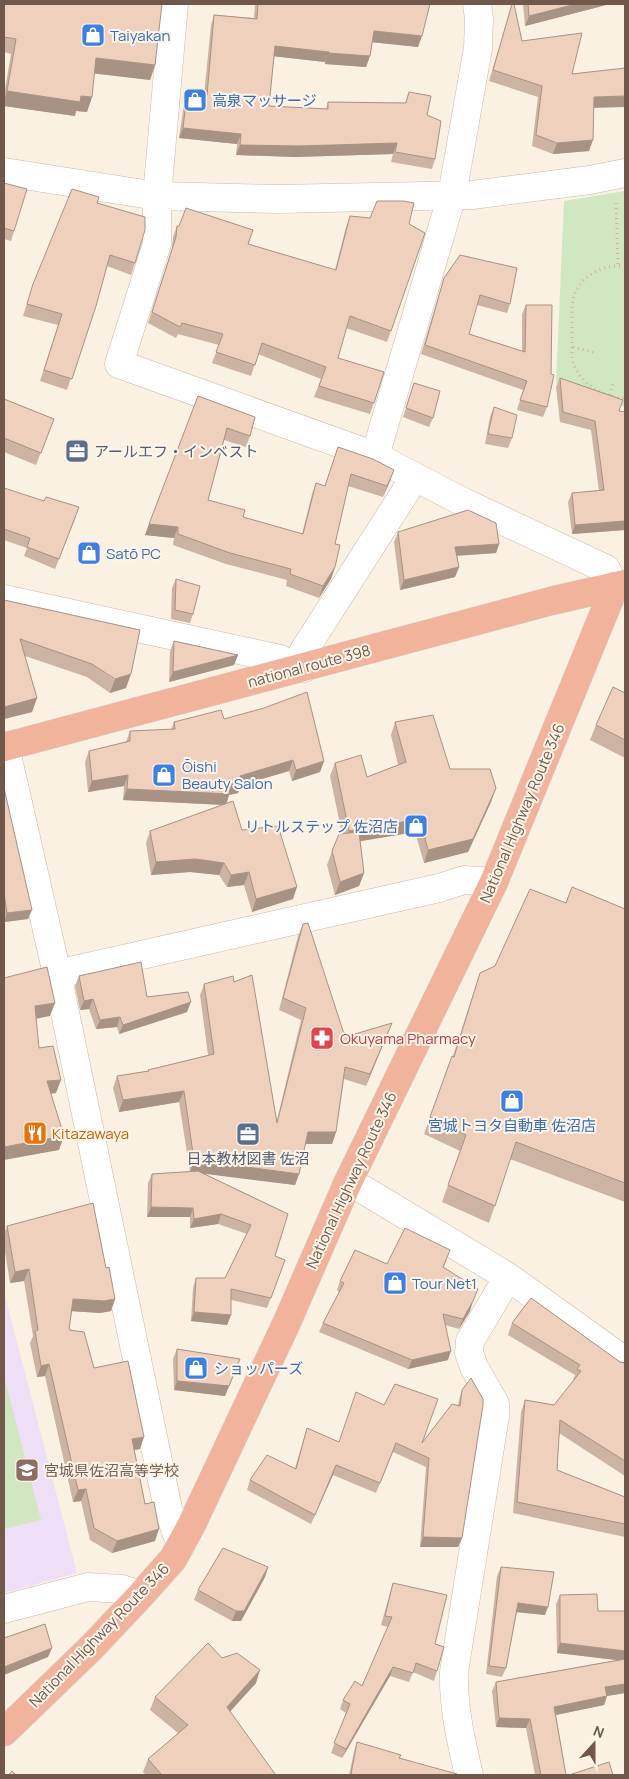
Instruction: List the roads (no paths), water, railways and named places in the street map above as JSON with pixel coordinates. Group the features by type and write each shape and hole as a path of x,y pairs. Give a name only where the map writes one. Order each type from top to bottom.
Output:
{"highway":[{"name":"national route 398","path":"5,746 551,601 622,586"},
{"name":"National Highway Route 346","path":"4,1732 93,1646 173,1559 181,1545 287,1322 348,1182 494,882 622,586"}],"street":[{"path":"174,4 157,196 157,244 119,364 375,456 463,502 606,570 622,586"},
{"path":"375,456 452,195 478,48 479,20 477,4"},
{"path":"4,172 157,196 278,199 472,195 590,180 620,174"},
{"path":"4,599 280,659 297,670 303,652 416,477"},
{"path":"5,746 57,974 166,1500 181,1545"},
{"path":"57,974 439,888 464,880 494,882"},
{"path":"348,1182 508,1277 625,1361"},
{"path":"469,1775 459,1734 454,1702 454,1672 495,1416 495,1404 474,1367 469,1353 470,1341 508,1277"},
{"path":"4,1609 88,1588 122,1590 141,1595"}],"place":[{"name":"Taiyakan","path":"93,35"},
{"name":"高泉マッサージ","path":"195,100"},
{"name":"アールエフ・インベスト","path":"77,451"},
{"name":"Satō PC","path":"89,553"},
{"name":"Ōishi Beauty Salon","path":"164,775"},
{"name":"リトルステップ 佐沼店","path":"416,826"},
{"name":"Okuyama Pharmacy","path":"322,1038"},
{"name":"宮城トヨタ自動車 佐沼店","path":"512,1101"},
{"name":"Kitazawaya","path":"35,1133"},
{"name":"日本教材図書 佐沼","path":"248,1134"},
{"name":"Tour Net1","path":"395,1283"},
{"name":"ショッパーズ","path":"196,1368"},
{"name":"宮城県佐沼高等学校","path":"27,1470"}]}
